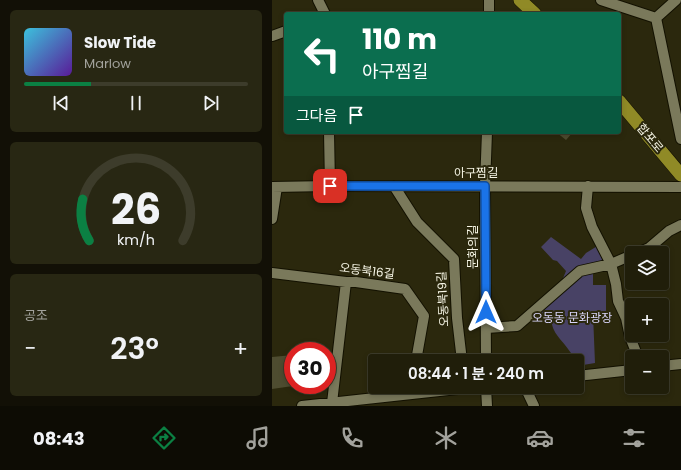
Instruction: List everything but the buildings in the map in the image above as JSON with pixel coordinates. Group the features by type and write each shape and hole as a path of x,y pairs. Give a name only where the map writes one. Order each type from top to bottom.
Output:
{"main road":[{"path":"520,0 533,12"},
{"name":"합포로","path":"621,103 681,175"}],"street":[{"path":"318,0 324,12"},
{"path":"489,0 489,12"},
{"path":"601,0 656,18"},
{"path":"656,18 676,0"},
{"path":"656,18 681,139"},
{"path":"272,36 284,31"},
{"path":"329,134 330,186"},
{"name":"문화의길","path":"486,134 486,354"},
{"name":"오동북19길","path":"394,186 417,222 454,259 457,318 461,354"},
{"path":"588,186 586,208 592,227 611,264 618,301 626,318 630,337 635,350"},
{"path":"272,219 275,187"},
{"name":"아구찜길","path":"275,187 681,187"},
{"path":"651,246 669,231 681,225"},
{"path":"486,328 517,326 580,271 611,264 625,258"},
{"name":"오동북16길","path":"272,273 405,289 424,316 417,354"},
{"path":"332,403 346,282"},
{"path":"669,365 681,364"},
{"path":"584,375 625,371"},
{"path":"302,406 332,403 372,402 398,394"},
{"path":"486,394 487,406"},
{"path":"528,394 534,406"}],"green space":[{"name":"오동동 문화광장","path":"551,237 581,259 586,253 599,245 607,262 593,268 593,285 606,285 606,312 593,314 595,363 584,365 584,354 571,354 556,334 552,324 551,310 546,311 543,316 539,318 535,317 561,283 566,271 541,247"}],"route":[{"path":"330,186 485,186 486,312"}]}
